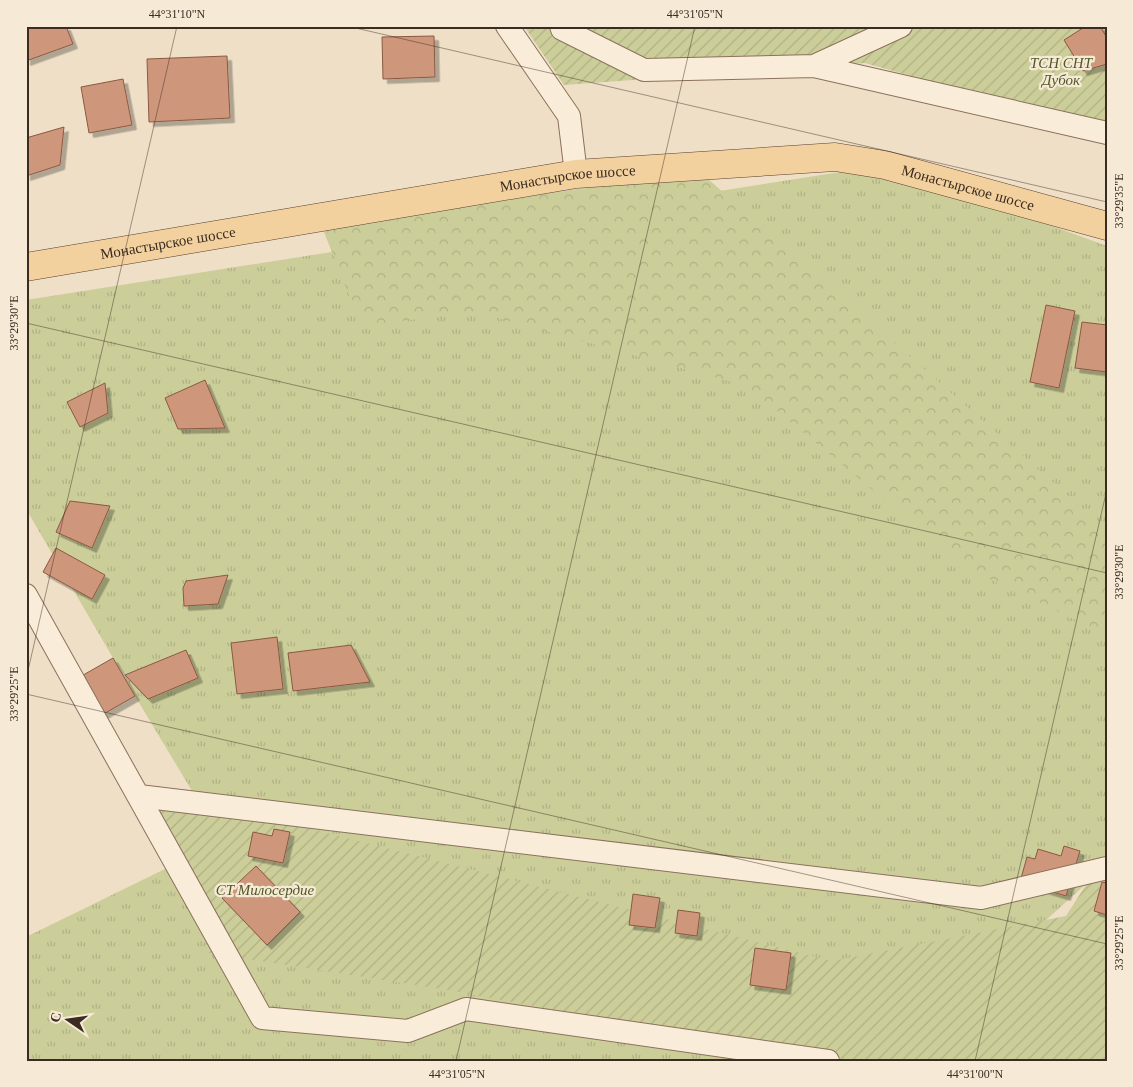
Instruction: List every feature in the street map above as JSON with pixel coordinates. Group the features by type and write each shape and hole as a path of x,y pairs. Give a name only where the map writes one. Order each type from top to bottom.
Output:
{"main road":[{"name":"Монастырское шоссе","path":"26,267 576,174 835,156 885,166 1107,226"}],"street":[{"path":"507,26 569,116 576,174"},
{"path":"561,26 562,29 644,70 814,66 1107,133"},
{"path":"814,66 901,26"},
{"path":"26,595 262,1018 408,1031 466,1009 828,1061"},
{"path":"138,796 981,898 1107,868"}],"green space":[{"name":"ТСН СНТ Дубок","path":"524,26 1107,26 1107,131 865,63 564,85"},
{"path":"885,165 1107,246 1107,865 890,1061 26,1061 26,937 222,841 26,509 26,300"},
{"path":"699,171 1107,530 1107,635 968,569 747,386 476,312 378,324 353,306 322,227"},
{"name":"СТ Милосердие","path":"142,786 832,961 1066,916 1107,852 1107,1061 833,1061 448,990 209,953"}],"building":[{"path":"26,26 66,26 73,44 26,61"},
{"path":"1086,26 1100,26 1107,38 1107,64 1083,71 1064,40"},
{"path":"434,36 435,77 383,79 382,37"},
{"path":"227,56 230,118 149,122 147,59"},
{"path":"123,79 132,125 89,133 81,87"},
{"path":"64,127 60,165 26,176 26,138"},
{"path":"1046,305 1075,311 1059,388 1030,382"},
{"path":"1082,322 1107,325 1107,372 1075,368"},
{"path":"205,380 225,428 178,429 165,398"},
{"path":"105,383 108,413 80,427 67,402"},
{"path":"70,501 110,506 92,548 56,532"},
{"path":"56,548 105,575 92,599 43,572"},
{"path":"228,575 218,604 184,606 183,588 186,581"},
{"path":"277,637 283,689 237,694 231,643"},
{"path":"351,645 370,682 293,691 288,653"},
{"path":"186,650 198,678 148,699 125,675"},
{"path":"113,658 135,696 100,716 78,678"},
{"path":"274,829 290,832 283,863 248,856 253,832 272,836"},
{"path":"1064,846 1080,851 1066,896 1020,882 1027,857 1035,859 1038,849 1061,856"},
{"path":"256,866 300,912 267,945 222,898"},
{"path":"1102,882 1107,883 1107,915 1094,911"},
{"path":"633,894 660,898 655,928 629,925"},
{"path":"678,910 700,913 697,936 675,933"},
{"path":"755,948 791,953 786,990 750,985"}]}
